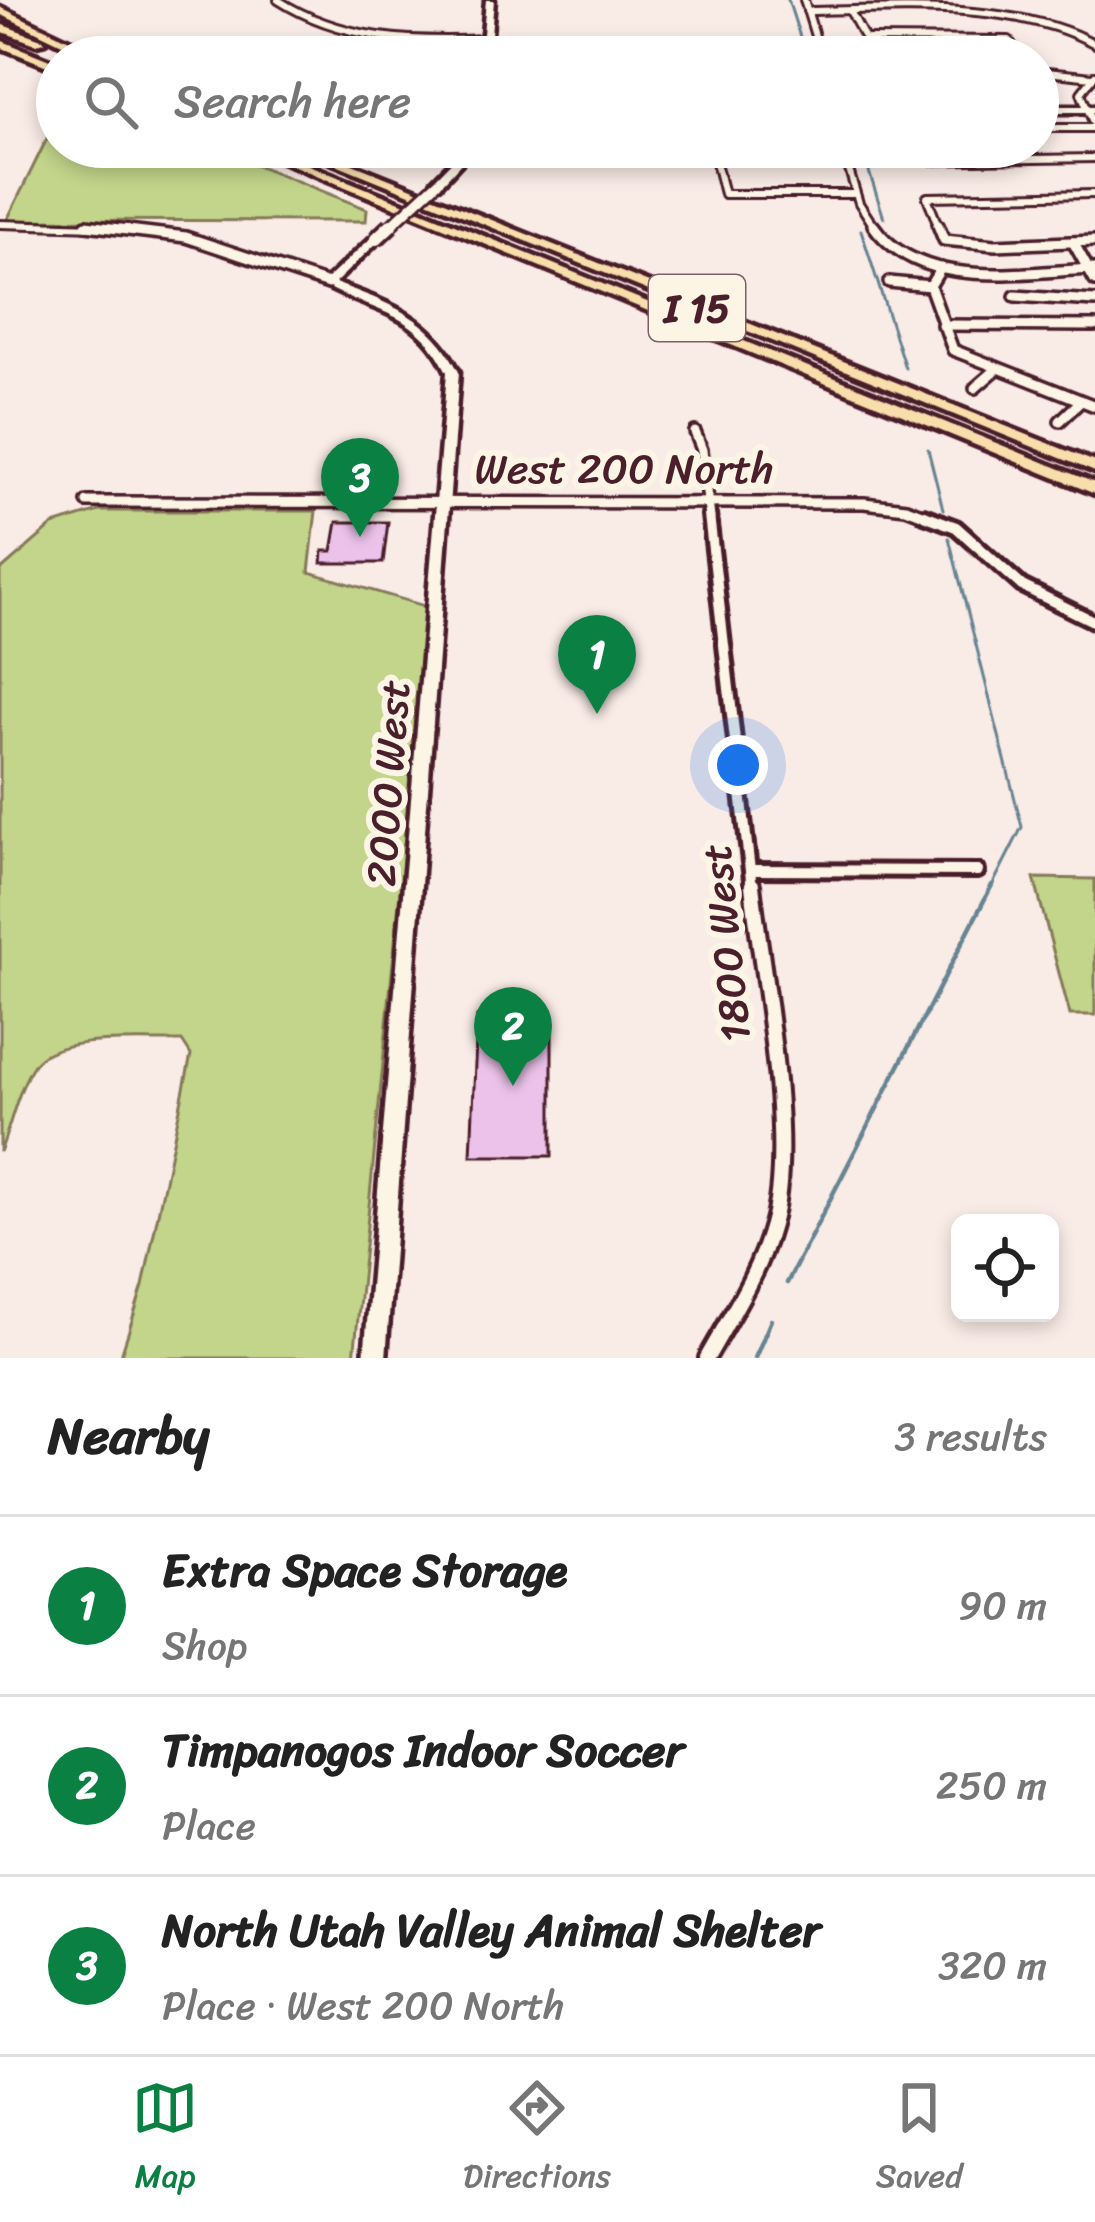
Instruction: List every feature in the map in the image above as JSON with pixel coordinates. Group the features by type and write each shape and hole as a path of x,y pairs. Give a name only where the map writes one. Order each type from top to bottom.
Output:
{"highway":[{"path":"0,10 54,36"},
{"path":"0,27 36,41"},
{"path":"0,43 36,61"},
{"path":"0,58 36,66"},
{"name":"I 15","path":"306,168 1095,489"},
{"name":"I 15","path":"352,168 1095,467"}],"street":[{"path":"278,0 303,16 390,36"},
{"path":"487,36 490,0"},
{"path":"804,0 815,36"},
{"path":"807,11 990,8 1053,16 1086,32 1095,44"},
{"path":"850,11 864,36"},
{"path":"1059,73 1094,77"},
{"path":"1059,128 1095,128 1080,87 1094,77"},
{"path":"1059,109 1090,109"},
{"path":"1059,158 1095,158"},
{"path":"0,224 117,226 204,242 328,284 451,168"},
{"path":"718,168 724,194 856,194"},
{"path":"848,168 869,221 898,251 940,268 998,275 1092,268"},
{"path":"1095,194 927,197 944,240 995,244 1095,241"},
{"path":"1073,242 1092,268 1095,281"},
{"path":"940,268 930,286 953,350 1095,406"},
{"path":"889,282 930,286"},
{"name":"2000 West","path":"328,284 397,311 430,334 453,372 375,1358"},
{"path":"1015,296 1095,301"},
{"path":"942,325 1095,326"},
{"path":"975,388 997,369"},
{"path":"1060,421 1082,401"},
{"name":"1800 West","path":"694,432 709,502 782,1145 783,1193 773,1234 707,1358"},
{"name":"West 200 North","path":"87,502 864,503 929,517 968,534 1022,586 1095,622"},
{"path":"751,870 978,871"}],"green space":[{"path":"36,161 36,168 264,168 367,209 366,221 7,220"},
{"path":"99,511 316,511 309,572 428,607 354,1358 120,1358 143,1286 191,1055 182,1041 82,1044 46,1054 24,1083 0,1152 0,571 53,525"},
{"path":"1034,878 1095,879 1095,1015 1070,1015"}],"building":[{"path":"337,522 388,522 383,563 322,563 323,551 332,551"},
{"path":"477,1017 552,1017 552,1156 471,1156"}],"waterway":[{"path":"788,0 800,36"},
{"path":"868,168 884,218"},
{"path":"861,230 905,368"},
{"path":"928,449 943,509"},
{"path":"949,538 1022,827 991,888"},
{"path":"787,1283 992,885"},
{"path":"755,1358 771,1320"}],"place":[{"name":"North Utah Valley Animal Shelter","path":"360,537"},
{"name":"Extra Space Storage","path":"597,714"},
{"name":"Timpanogos Indoor Soccer","path":"513,1086"}]}
